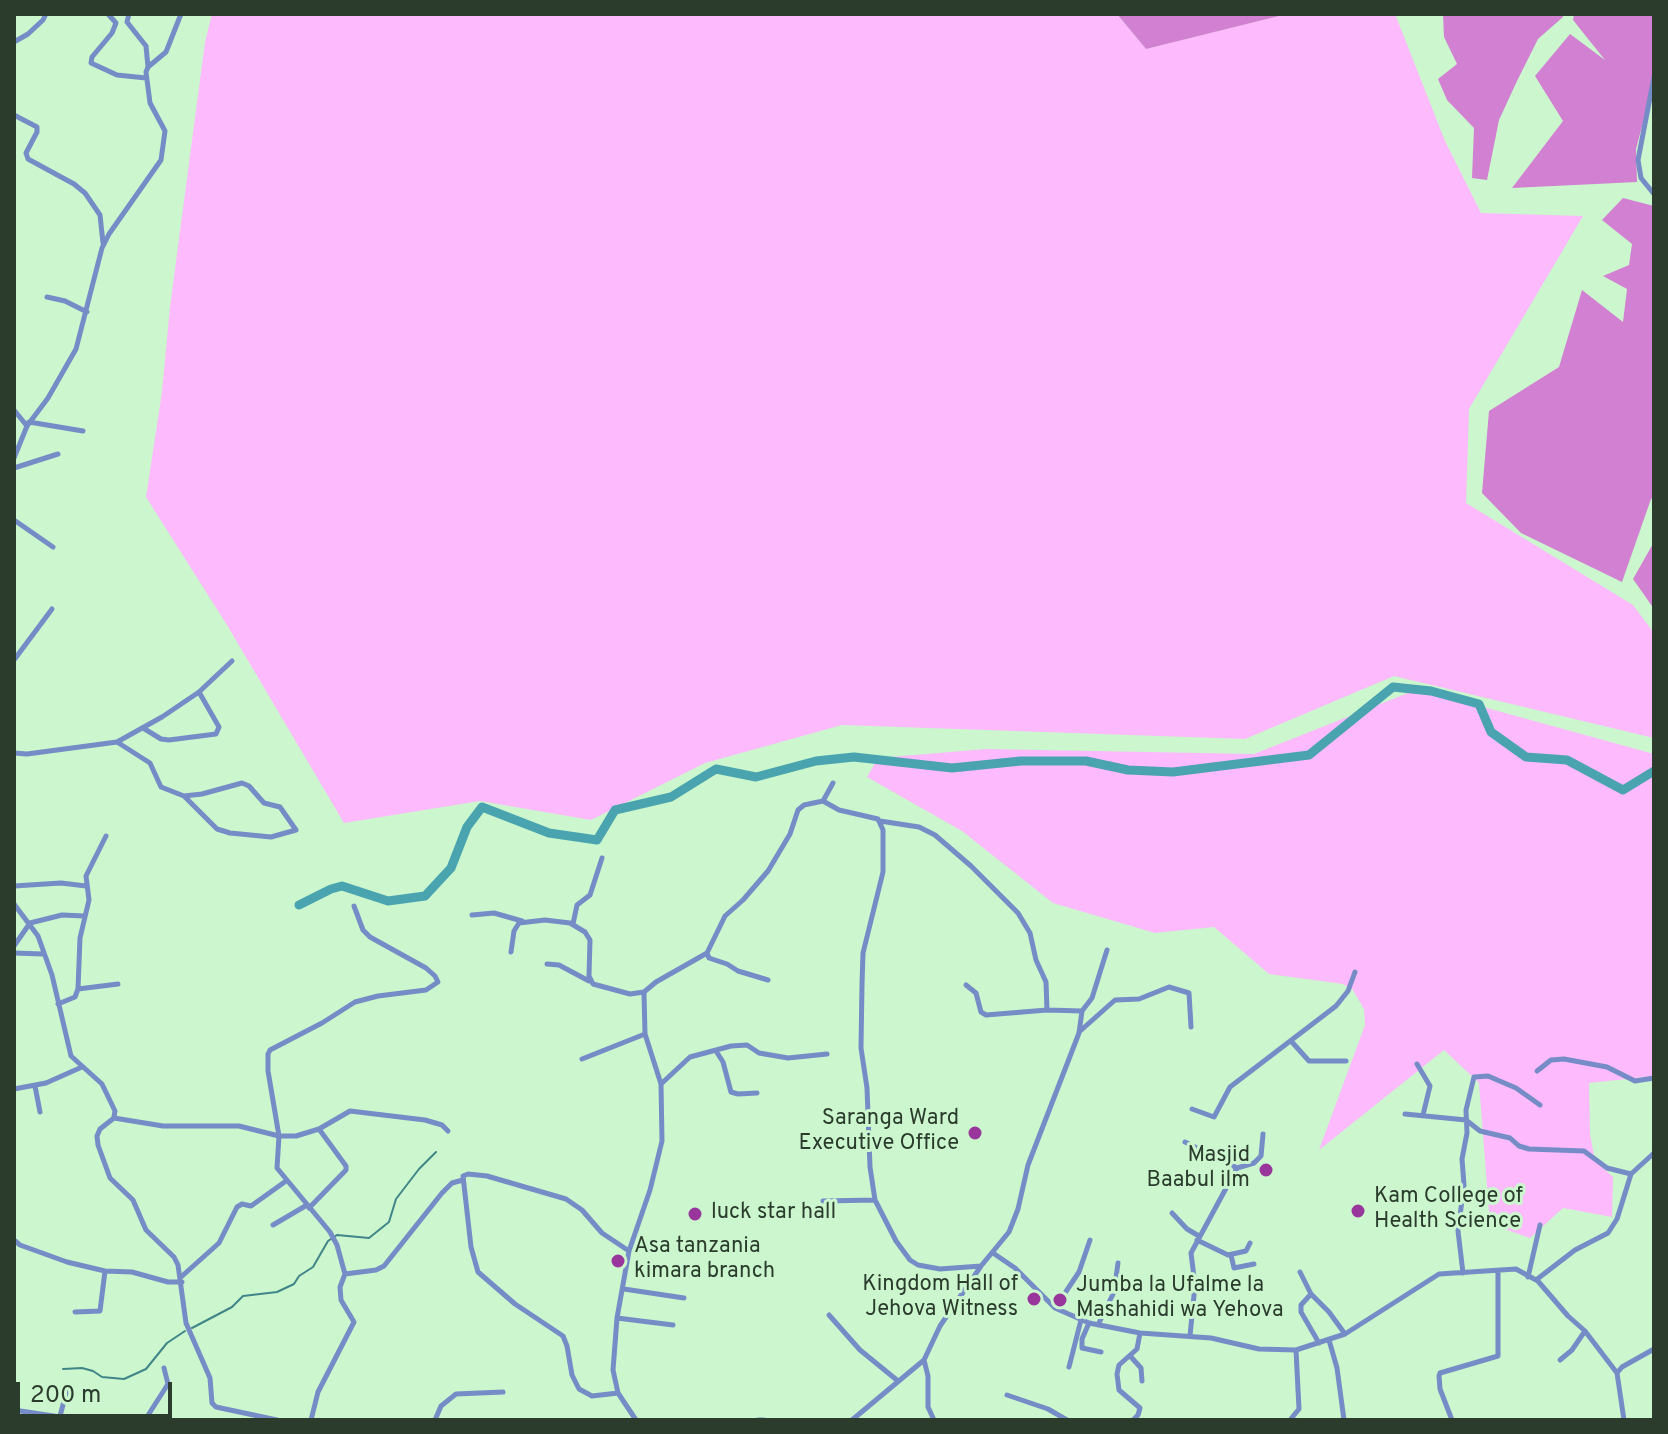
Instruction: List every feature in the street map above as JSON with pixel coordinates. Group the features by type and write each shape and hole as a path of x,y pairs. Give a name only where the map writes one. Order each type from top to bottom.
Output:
{"street":[{"path":"14,42 28,34 46,14"},
{"path":"108,14 116,23 91,63 117,75 146,78"},
{"path":"14,458 28,424 48,398 72,357 87,313 102,248 115,223 161,160 165,131 150,103 146,46 127,22 129,14"},
{"path":"148,67 166,52 181,14"},
{"path":"1654,77 1638,160 1641,178 1654,194"},
{"path":"14,115 37,127 26,153 28,159 74,184 85,193 100,215 102,248"},
{"path":"47,297 65,301 87,313"},
{"path":"14,410 28,424 83,431"},
{"path":"14,468 58,454"},
{"path":"14,520 53,547"},
{"path":"14,660 52,609"},
{"path":"14,753 117,742 199,692 232,661"},
{"path":"143,728 161,739 169,740 216,734 219,727 199,692"},
{"path":"117,742 150,763 161,787 184,796 217,829 271,837 296,830 280,807 264,803 249,786 242,783 184,796"},
{"path":"823,801 833,783"},
{"path":"547,964 559,965 571,974 607,990 636,995 644,992 707,953 725,916 768,871 790,834 798,810 804,805 823,801 839,810 919,827 935,835 971,866 1018,913 1030,933 1036,960 1046,982 1047,1010"},
{"path":"880,821 884,862 863,953 861,1048 875,1200 904,1253 918,1265 940,1269 981,1266"},
{"path":"58,1004 75,997 78,989 79,949 89,900 86,876 106,836"},
{"path":"573,924 577,905 589,898 602,858"},
{"path":"14,886 61,883 86,886"},
{"path":"14,905 30,923 43,954 71,1056 102,1084 115,1111 114,1118 97,1136 110,1178 138,1207 146,1230 174,1257 181,1280 186,1323 210,1378 214,1406 277,1420"},
{"path":"311,1420 318,1392 354,1322 341,1300 340,1287 345,1274 337,1245 330,1232 277,1168 279,1136 267,1060 270,1050 355,1002 426,990 438,982 426,968 370,937 363,930 354,906"},
{"path":"472,915 494,913 527,922"},
{"path":"14,946 30,923 62,915 84,917"},
{"path":"511,952 515,928 519,923 554,920 573,924 590,940 590,981"},
{"path":"852,1420 924,1360 940,1326 981,1266 1009,1232 1028,1165 1079,1033 1082,1011 1092,998 1107,950"},
{"path":"14,953 43,954"},
{"path":"707,953 709,958 738,971 768,980"},
{"path":"1192,1109 1214,1117 1230,1087 1336,1006 1348,991 1355,972"},
{"path":"78,989 118,984"},
{"path":"966,985 976,993 984,1014 1082,1011"},
{"path":"1079,1033 1112,1001 1139,999 1169,987 1189,993 1191,1027"},
{"path":"635,1420 618,1393 613,1370 617,1318 629,1251 650,1190 661,1145 661,1084 645,1034 644,992"},
{"path":"582,1059 645,1034"},
{"path":"1291,1041 1309,1061 1346,1061"},
{"path":"661,1084 690,1057 703,1052 744,1045 759,1053 788,1058 827,1054"},
{"path":"716,1051 723,1062 731,1092 757,1093"},
{"path":"1537,1071 1551,1060 1564,1059 1616,1070 1635,1081 1654,1078"},
{"path":"1417,1064 1430,1086 1423,1115"},
{"path":"14,1089 35,1086 82,1067"},
{"path":"1463,1273 1458,1231 1464,1185 1462,1159 1466,1146 1468,1097 1474,1077 1488,1076 1502,1081 1540,1105"},
{"path":"35,1086 40,1112"},
{"path":"114,1118 163,1126 239,1126 279,1136 296,1136 319,1129 350,1111 425,1120 442,1125 448,1131"},
{"path":"1405,1114 1466,1120 1480,1131 1513,1139 1526,1148 1584,1151 1607,1168 1631,1174"},
{"path":"273,1225 308,1206 346,1170 319,1129"},
{"path":"1190,1336 1195,1285 1191,1253 1237,1168 1259,1159 1264,1149 1263,1134"},
{"path":"1185,1142 1237,1168"},
{"path":"1536,1280 1575,1250 1608,1233 1617,1219 1631,1174 1654,1153"},
{"path":"618,1393 592,1396 579,1389 572,1375 563,1336 524,1311 478,1272 471,1247 463,1180 465,1175 478,1174 560,1196 578,1206 602,1233 629,1251"},
{"path":"345,1274 384,1266 442,1193 452,1183 463,1180"},
{"path":"14,1240 54,1258 105,1271 132,1272 168,1282 181,1280 219,1243 240,1205 251,1206 286,1181"},
{"path":"823,1201 875,1200"},
{"path":"1172,1213 1198,1238 1231,1255 1246,1251 1250,1243"},
{"path":"1528,1277 1540,1225"},
{"path":"1055,1308 1079,1272 1090,1240"},
{"path":"993,1253 1007,1260 1055,1308 1089,1323 1140,1333 1238,1343 1259,1349 1296,1350 1345,1334 1435,1276 1516,1269 1536,1280 1585,1331 1617,1373 1624,1420"},
{"path":"1231,1255 1234,1268 1254,1264"},
{"path":"1098,1325 1114,1292 1118,1263"},
{"path":"75,1312 100,1311 105,1271"},
{"path":"1300,1272 1311,1294 1345,1334"},
{"path":"1452,1420 1440,1389 1440,1373 1499,1355 1498,1272"},
{"path":"624,1289 684,1298"},
{"path":"1311,1294 1300,1309 1319,1344"},
{"path":"829,1315 860,1350 898,1381"},
{"path":"617,1318 673,1325"},
{"path":"1069,1367 1081,1320"},
{"path":"1089,1323 1082,1339 1082,1348 1101,1352"},
{"path":"1560,1360 1572,1350 1585,1331"},
{"path":"1133,1420 1140,1408 1119,1390 1117,1379 1119,1365 1137,1349 1140,1333"},
{"path":"1329,1340 1337,1368 1344,1420"},
{"path":"1617,1373 1619,1368 1654,1349"},
{"path":"1290,1420 1299,1409 1296,1350"},
{"path":"1131,1357 1141,1368 1142,1381"},
{"path":"924,1360 928,1376 928,1407 934,1420"},
{"path":"145,1420 168,1384 164,1368"},
{"path":"59,1417 67,1390"},
{"path":"435,1420 441,1406 456,1394 503,1392"},
{"path":"1007,1395 1048,1409 1067,1420"},
{"path":"14,1410 80,1420"}],"shaded area":[{"path":"212,14 1117,14 1146,49 1287,14 1395,14 1445,141 1481,213 1583,216 1469,409 1466,503 1633,605 1654,633 1654,738 1394,676 1245,739 842,725 705,763 591,820 480,801 344,823 227,625 146,497 205,42"},
{"path":"1117,14 1287,14 1146,49"},
{"path":"1443,14 1563,14 1538,39 1499,120 1487,180 1472,178 1474,128 1447,100 1438,79 1457,64 1444,37"},
{"path":"1574,14 1654,14 1654,81 1636,149 1637,182 1512,188 1563,121 1535,76 1570,34 1605,60 1573,20"},
{"path":"1623,198 1654,206 1654,497 1622,582 1521,533 1482,493 1489,411 1559,367 1582,290 1623,322 1627,289 1603,276 1629,265 1632,244 1602,220"},
{"path":"1654,542 1654,609 1633,579"},
{"path":"1418,689 1654,754 1654,1076 1589,1083 1590,1134 1595,1161 1613,1177 1612,1217 1563,1208 1530,1238 1490,1224 1479,1083 1444,1050 1319,1150 1365,1025 1364,1009 1353,990 1343,984 1269,974 1214,927 1155,933 1053,903 962,831 867,777 878,758 986,749 1254,754"}],"waterway":[{"path":"299,905 342,886 388,901 425,896 451,868 467,827 482,807 549,833 597,840 615,810 671,797 716,769 756,777 816,761 854,757 952,768 1021,761 1086,761 1128,770 1173,772 1309,755 1393,687 1431,691 1479,704 1491,732 1526,757 1567,760 1623,790 1654,771"},
{"path":"192,1328 232,1307 243,1296 277,1292 294,1284 299,1276 313,1267 328,1241 337,1235 369,1238 389,1222 396,1199 436,1152"},
{"path":"63,1369 82,1368 102,1377 124,1379 146,1369 167,1343 185,1331"}],"place":[{"name":"Saranga Ward Executive Office","path":"975,1133"},
{"name":"Masjid Baabul ilm","path":"1266,1170"},
{"name":"Kam College of Health Science","path":"1358,1211"},
{"name":"luck star hall","path":"695,1214"},
{"name":"Asa tanzania kimara branch","path":"618,1261"},
{"name":"Kingdom Hall of Jehova Witness","path":"1034,1299"},
{"name":"Jumba la Ufalme la Mashahidi wa Yehova","path":"1060,1300"}]}
